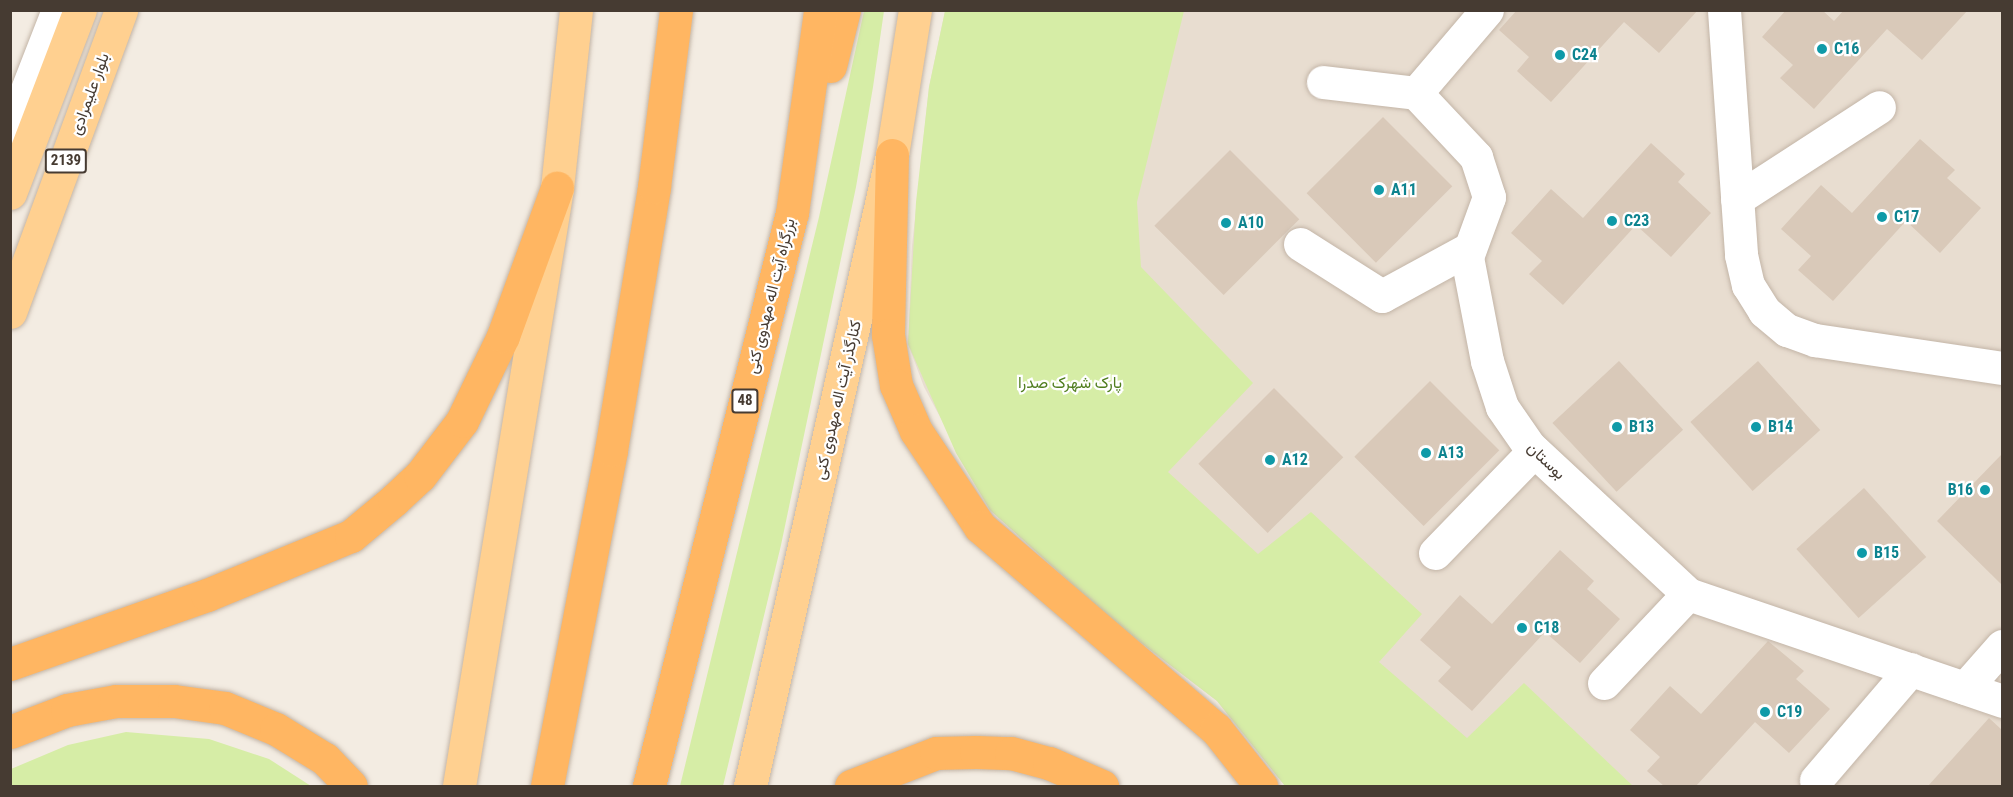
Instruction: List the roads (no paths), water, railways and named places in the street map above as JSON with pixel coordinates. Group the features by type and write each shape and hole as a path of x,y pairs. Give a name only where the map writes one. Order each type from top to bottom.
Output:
{"highway":[{"path":"547,786 611,450 654,187 676,10"},
{"name":"بزرگراه آیت اله مهدوی کنی","path":"649,786 792,213 820,10"},
{"path":"792,213 844,10"},
{"path":"892,155 888,335 896,385 921,441 980,527 1216,729 1261,786"},
{"path":"10,664 207,595 351,536 385,507 420,476 462,421 503,336 557,188"},
{"path":"10,732 67,710 116,701 174,701 225,708 276,729 325,759 351,786"},
{"path":"851,786 936,753 976,752 1011,753 1050,763 1102,786"}],"main road":[{"name":"2139","path":"10,194 80,10"},
{"name":"بلوار علیمرادی","path":"10,312 121,10"},
{"path":"459,786 557,188 576,10"},
{"name":"کنارگذر آیت اله مهدوی کنی","path":"750,786 892,155 915,10"}],"street":[{"path":"10,134 58,10"},
{"path":"1323,82 1416,93 1486,10"},
{"path":"1724,10 1741,255 1748,285 1764,310 1787,330 1815,340 2002,368"},
{"name":"بوستان","path":"1416,93 1476,158 1489,197 1467,257 1491,372 1502,407 1534,451 1688,594 2002,701"},
{"path":"1737,198 1879,106"},
{"path":"1300,244 1382,296 1470,248"},
{"path":"1435,553 1534,451"},
{"path":"1604,683 1688,594"},
{"path":"1965,688 2002,646"},
{"path":"1816,780 1911,669"}],"place":[{"name":"C16","path":"1822,49"},
{"name":"C24","path":"1560,55"},
{"name":"A11","path":"1379,190"},
{"name":"C17","path":"1882,217"},
{"name":"C23","path":"1612,221"},
{"name":"A10","path":"1226,223"},
{"name":"B13","path":"1617,427"},
{"name":"B14","path":"1756,427"},
{"name":"A13","path":"1426,453"},
{"name":"A12","path":"1270,460"},
{"name":"B16","path":"1985,490"},
{"name":"B15","path":"1862,553"},
{"name":"C18","path":"1522,628"},
{"name":"C19","path":"1765,712"}],"park label":[{"name":"پارک شهرک صدرا","path":"1070,383"}]}
